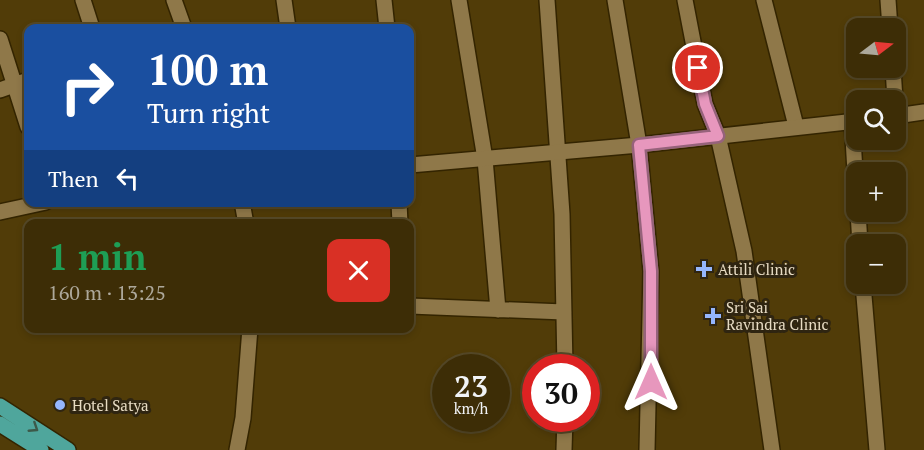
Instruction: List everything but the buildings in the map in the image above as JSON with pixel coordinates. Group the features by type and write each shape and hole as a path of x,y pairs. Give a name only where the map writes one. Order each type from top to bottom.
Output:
{"main road":[{"path":"0,406 68,450"},
{"path":"0,424 41,450"}],"street":[{"path":"83,0 91,24"},
{"path":"174,0 182,24"},
{"path":"284,0 287,24"},
{"path":"384,0 387,24"},
{"path":"459,0 486,159 498,310"},
{"path":"547,0 557,152 565,354"},
{"path":"615,0 639,145 651,271 647,450"},
{"path":"685,0 705,104 718,136 744,251 772,450"},
{"path":"764,0 796,126"},
{"path":"888,0 889,18"},
{"path":"0,39 22,82 24,97"},
{"path":"0,90 22,82"},
{"path":"906,115 924,112"},
{"path":"414,165 639,145 846,122"},
{"path":"0,212 24,207"},
{"path":"864,294 877,450"},
{"path":"414,306 564,312"},
{"path":"237,450 243,418 250,333"},
{"path":"564,450 565,432"}],"place":[{"name":"Attili Clinic","path":"704,269"},
{"name":"Sri Sai Ravindra Clinic","path":"713,316"},
{"name":"Hotel Satya","path":"60,405"}],"route":[{"path":"651,382 651,271 639,145 718,136 705,104 698,68"}]}
